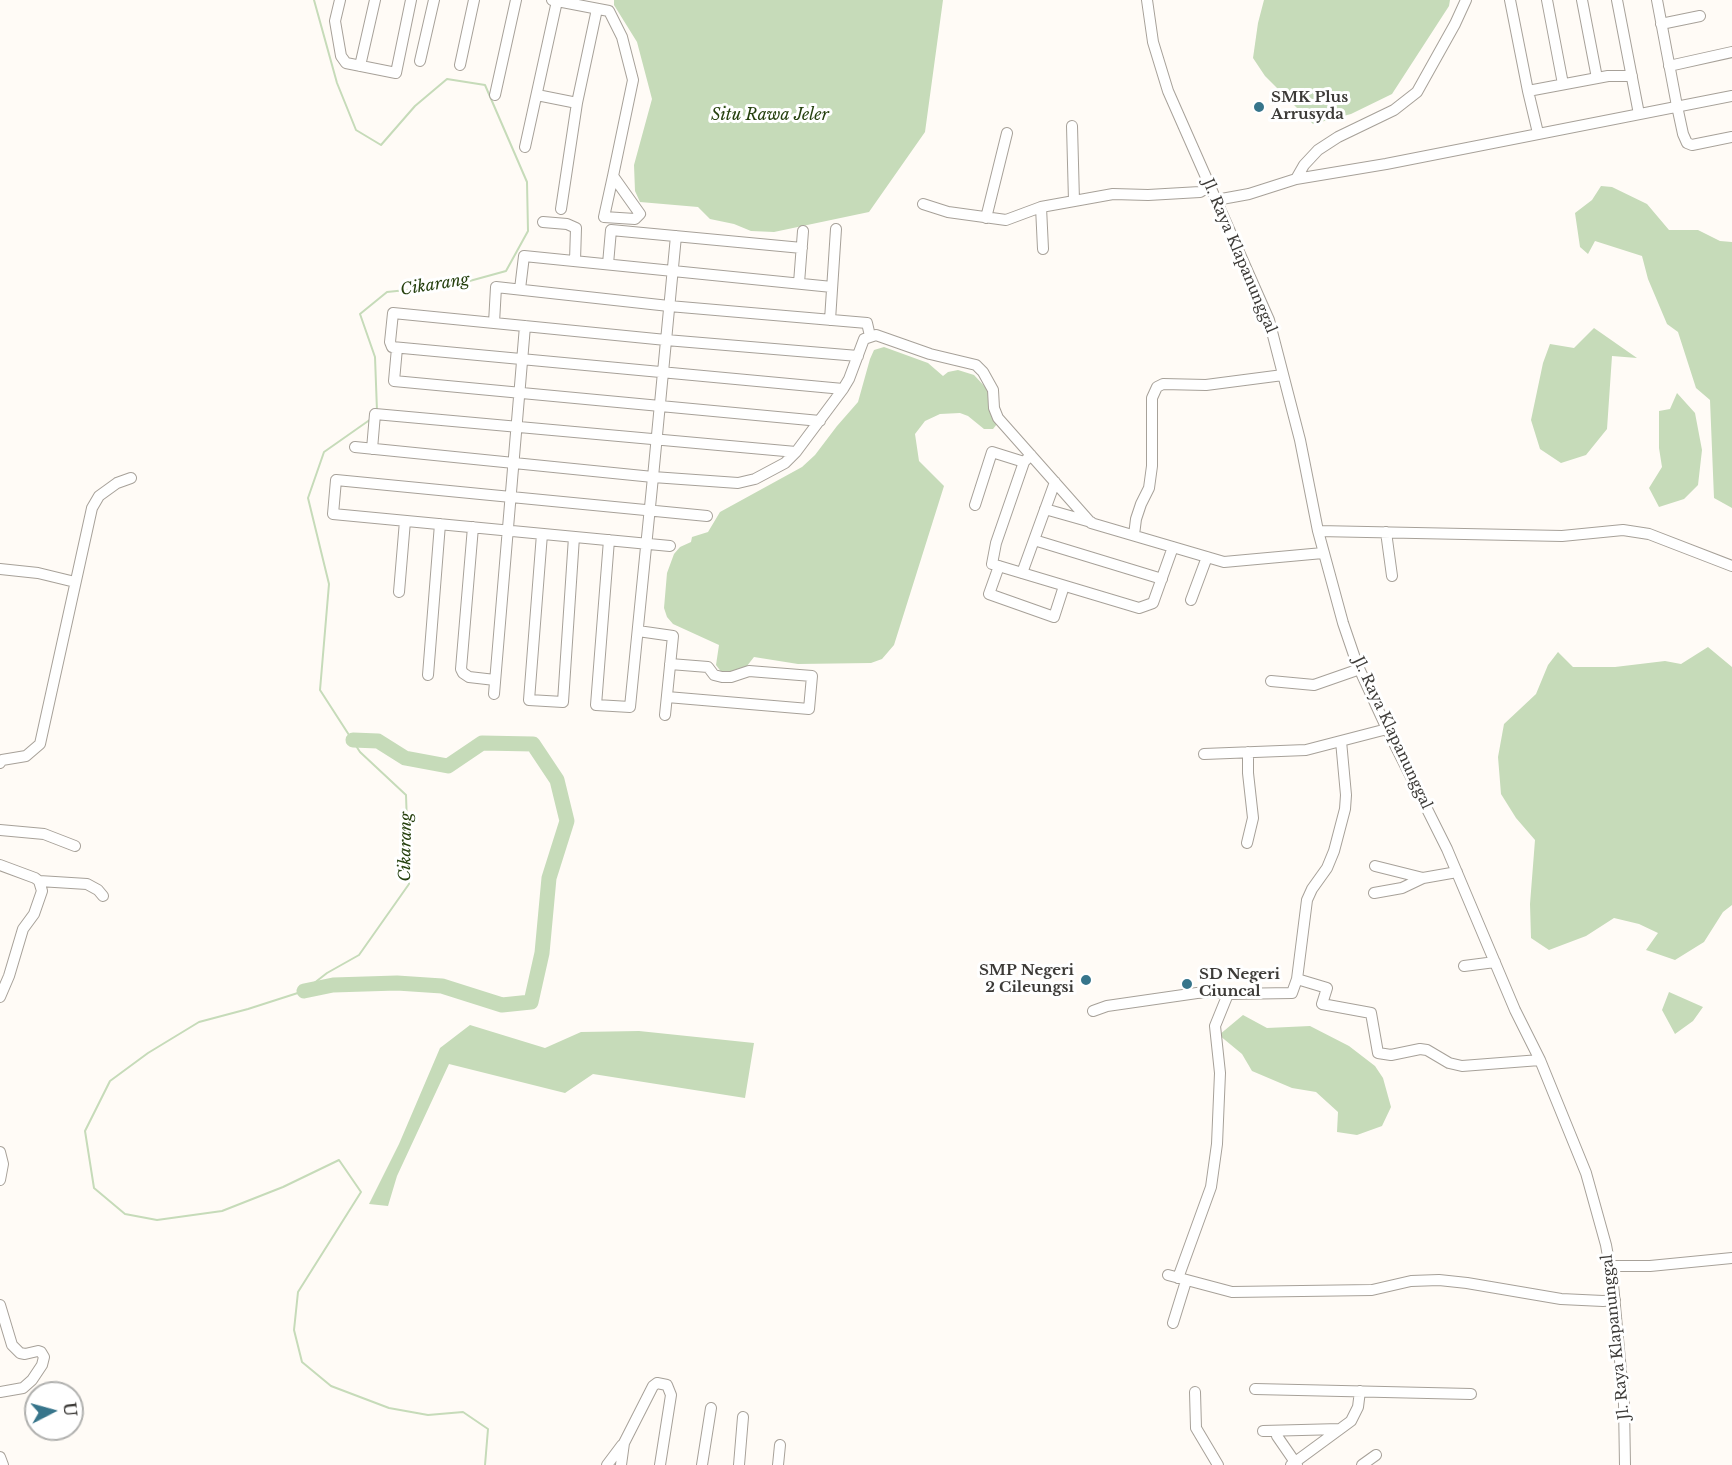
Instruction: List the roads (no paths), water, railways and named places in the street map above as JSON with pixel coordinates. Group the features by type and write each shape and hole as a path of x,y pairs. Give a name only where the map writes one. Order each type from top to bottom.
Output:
{"street":[{"path":"340,0 335,21 341,56 346,63 396,73 411,0"},
{"path":"360,66 375,0"},
{"path":"420,61 434,0"},
{"path":"460,65 474,0"},
{"path":"495,95 516,0"},
{"name":"Jl. Raya Klapanunggal","path":"1147,0 1153,42 1168,91 1269,321 1300,440 1323,553 1343,623 1358,664 1457,872 1540,1060 1586,1173 1610,1266 1615,1300 1624,1404 1625,1465"},
{"path":"1296,179 1304,165 1318,150 1338,137 1394,110 1417,92 1466,0"},
{"path":"1510,0 1538,133"},
{"path":"1547,0 1563,84"},
{"path":"1582,0 1597,78"},
{"path":"1617,0 1639,114"},
{"path":"1657,0 1683,134 1689,144 1732,137"},
{"path":"525,147 537,95 567,2 598,4 609,11 622,37 633,80 613,176"},
{"path":"561,209 577,103 598,4"},
{"path":"1661,24 1700,16"},
{"path":"1669,66 1732,52"},
{"path":"1528,91 1608,76 1632,76"},
{"path":"537,95 577,103"},
{"path":"1216,200 1249,194 1296,179 1386,164 1732,96"},
{"path":"1072,126 1074,201"},
{"path":"986,218 1007,133"},
{"path":"923,204 948,212 1006,220 1041,207 1113,194 1148,195 1200,192 1210,186"},
{"path":"1041,207 1043,249"},
{"path":"543,222 567,224 576,228 575,261"},
{"path":"830,320 836,229"},
{"path":"608,264 611,230 802,248"},
{"path":"799,284 803,231"},
{"path":"609,540 596,705 630,707 676,236"},
{"path":"520,289 525,256 832,287"},
{"path":"494,323 496,287 669,306 867,323 870,336"},
{"path":"843,389 397,348 392,347 390,342 393,313 858,356"},
{"path":"494,694 525,326"},
{"path":"355,447 653,477 738,483 755,479 769,472 796,452 843,389 864,339 876,335 930,354 976,365 983,372 993,390 994,408 998,418 1028,459 1054,482 1091,523"},
{"path":"397,348 394,381 820,421"},
{"path":"1134,535 1136,519 1149,488 1152,466 1152,398 1157,387 1162,384 1206,385 1283,375"},
{"path":"372,449 375,414 796,452"},
{"path":"975,505 992,452 1028,459"},
{"path":"1028,459 996,543 992,564 1139,608 1153,603 1173,547"},
{"path":"0,763 2,759 26,756 40,744 92,508 99,496 117,483 131,478"},
{"path":"670,546 333,514 336,480 707,516"},
{"path":"1022,573 1054,482"},
{"path":"1045,509 1207,557 1231,561 1323,553"},
{"path":"399,592 405,521"},
{"path":"428,675 440,524"},
{"path":"473,527 461,669 469,677 495,680"},
{"path":"1318,531 1562,536 1623,530 1650,534 1732,566"},
{"path":"1386,532 1392,576"},
{"path":"542,534 530,699 563,702 574,537"},
{"path":"1034,540 1162,579"},
{"path":"1191,600 1207,557"},
{"path":"999,566 989,594 1054,617 1064,586"},
{"path":"0,569 38,573 75,582"},
{"path":"638,631 673,636 665,715"},
{"path":"667,697 809,709 812,676 749,671 731,677 722,677 714,675 708,667 670,664"},
{"path":"1271,681 1314,685 1357,670 1358,664"},
{"path":"1204,754 1306,750 1387,729"},
{"path":"1093,1011 1107,1006 1197,993 1290,994 1295,988 1297,978 1307,900 1327,868 1345,809 1346,795 1341,741"},
{"path":"1247,843 1253,818 1248,752"},
{"path":"0,830 44,834 75,846"},
{"path":"0,865 39,881 87,884 98,890 102,896"},
{"path":"1375,866 1423,878"},
{"path":"1374,893 1402,888 1423,878 1457,872"},
{"path":"0,997 23,929 34,914 42,891 39,881"},
{"path":"1464,966 1495,962"},
{"path":"1297,978 1327,987 1322,1004 1371,1013 1378,1053 1390,1055 1420,1049 1449,1063 1462,1066 1540,1060"},
{"path":"1173,1323 1177,1278 1211,1187 1217,1144 1220,1073 1215,1026 1228,994"},
{"path":"0,1152 3,1164 0,1180"},
{"path":"1610,1266 1650,1266 1732,1258"},
{"path":"1177,1278 1232,1292 1372,1290 1411,1281 1439,1280 1561,1299 1615,1300"},
{"path":"0,1305 12,1345 20,1353 38,1351 44,1357 42,1365 32,1380 23,1388 0,1392"},
{"path":"607,1465 624,1443 653,1386 657,1383 667,1385 671,1395 660,1465"},
{"path":"1255,1389 1471,1394"},
{"path":"1277,1436 1295,1464 1355,1416 1360,1391"},
{"path":"1195,1392 1196,1428 1218,1465"},
{"path":"702,1465 711,1408"},
{"path":"739,1465 743,1417"},
{"path":"1263,1431 1340,1429"},
{"path":"621,1465 624,1443"},
{"path":"778,1465 780,1445"},
{"path":"1362,1465 1376,1455"},
{"path":"0,1457 3,1465"}],"water":[{"name":"Situ Rawa Jeler","path":"614,0 943,0 925,132 869,212 774,232 751,231 734,224 710,219 698,207 640,202 635,191 634,165 652,99 637,42 614,5"},
{"path":"1264,0 1450,0 1449,6 1392,94 1351,114 1313,124 1265,76 1253,58"},
{"path":"1601,186 1612,187 1647,204 1669,230 1698,230 1720,241 1732,242 1732,508 1714,498 1710,400 1696,388 1678,332 1667,324 1648,279 1642,256 1595,241 1588,254 1580,247 1575,213 1592,200"},
{"path":"1594,328 1637,358 1612,356 1607,429 1586,455 1561,463 1540,449 1531,420 1543,363 1550,344 1574,348"},
{"path":"884,347 928,363 943,376 948,372 958,370 974,375 988,390 997,424 993,429 984,429 968,416 960,413 940,414 925,421 915,434 919,461 944,486 894,645 882,659 871,663 798,664 754,657 743,671 722,673 716,665 719,645 673,624 667,617 664,608 667,573 674,554 680,547 691,542 692,537 708,532 720,512 802,467 815,455 858,402 874,350"},
{"path":"1677,393 1695,413 1702,450 1698,485 1684,499 1659,507 1649,488 1662,467 1659,448 1659,411 1670,409"},
{"path":"1708,647 1732,667 1732,905 1723,912 1704,942 1675,960 1646,950 1658,933 1639,924 1614,918 1586,936 1549,950 1531,938 1530,904 1535,840 1516,818 1501,794 1498,757 1504,724 1536,694 1548,665 1558,652 1573,667 1615,667 1665,661 1681,664"},
{"path":"1669,992 1703,1007 1693,1021 1675,1034 1662,1010"},
{"path":"1243,1015 1267,1028 1310,1026 1349,1046 1375,1066 1383,1078 1391,1107 1382,1126 1357,1135 1337,1132 1338,1112 1316,1092 1292,1088 1252,1071 1242,1054 1219,1035"},
{"path":"470,1025 545,1048 581,1032 639,1031 754,1043 745,1098 593,1074 565,1093 449,1064 397,1176 388,1206 369,1204 399,1144 440,1048"}],"waterway":[{"name":"Cikarang","path":"314,0 337,83 356,130 381,145 415,106 447,79 485,85 527,182 528,231 506,271 455,285 387,292 360,314 375,357 377,411"},
{"name":"Cikarang","path":"371,419 324,452 308,498 329,584 320,690 360,752 406,795 409,884 359,955 327,973 304,991 199,1022 148,1053 110,1081 85,1131 94,1188 125,1214 157,1220 222,1211 283,1187 339,1160 361,1192 298,1292 294,1330 302,1362 331,1386 389,1408 428,1415 463,1412 488,1429 485,1465"},
{"path":"304,991 333,985 397,983 442,986 502,1005 531,1002 542,953 549,878 567,821 557,780 533,744 482,743 448,766 405,758 378,741 353,740"}],"place":[{"name":"SMK Plus Arrusyda","path":"1259,107"},
{"name":"SMP Negeri 2 Cileungsi","path":"1086,980"},
{"name":"SD Negeri Ciuncal","path":"1187,984"}]}
